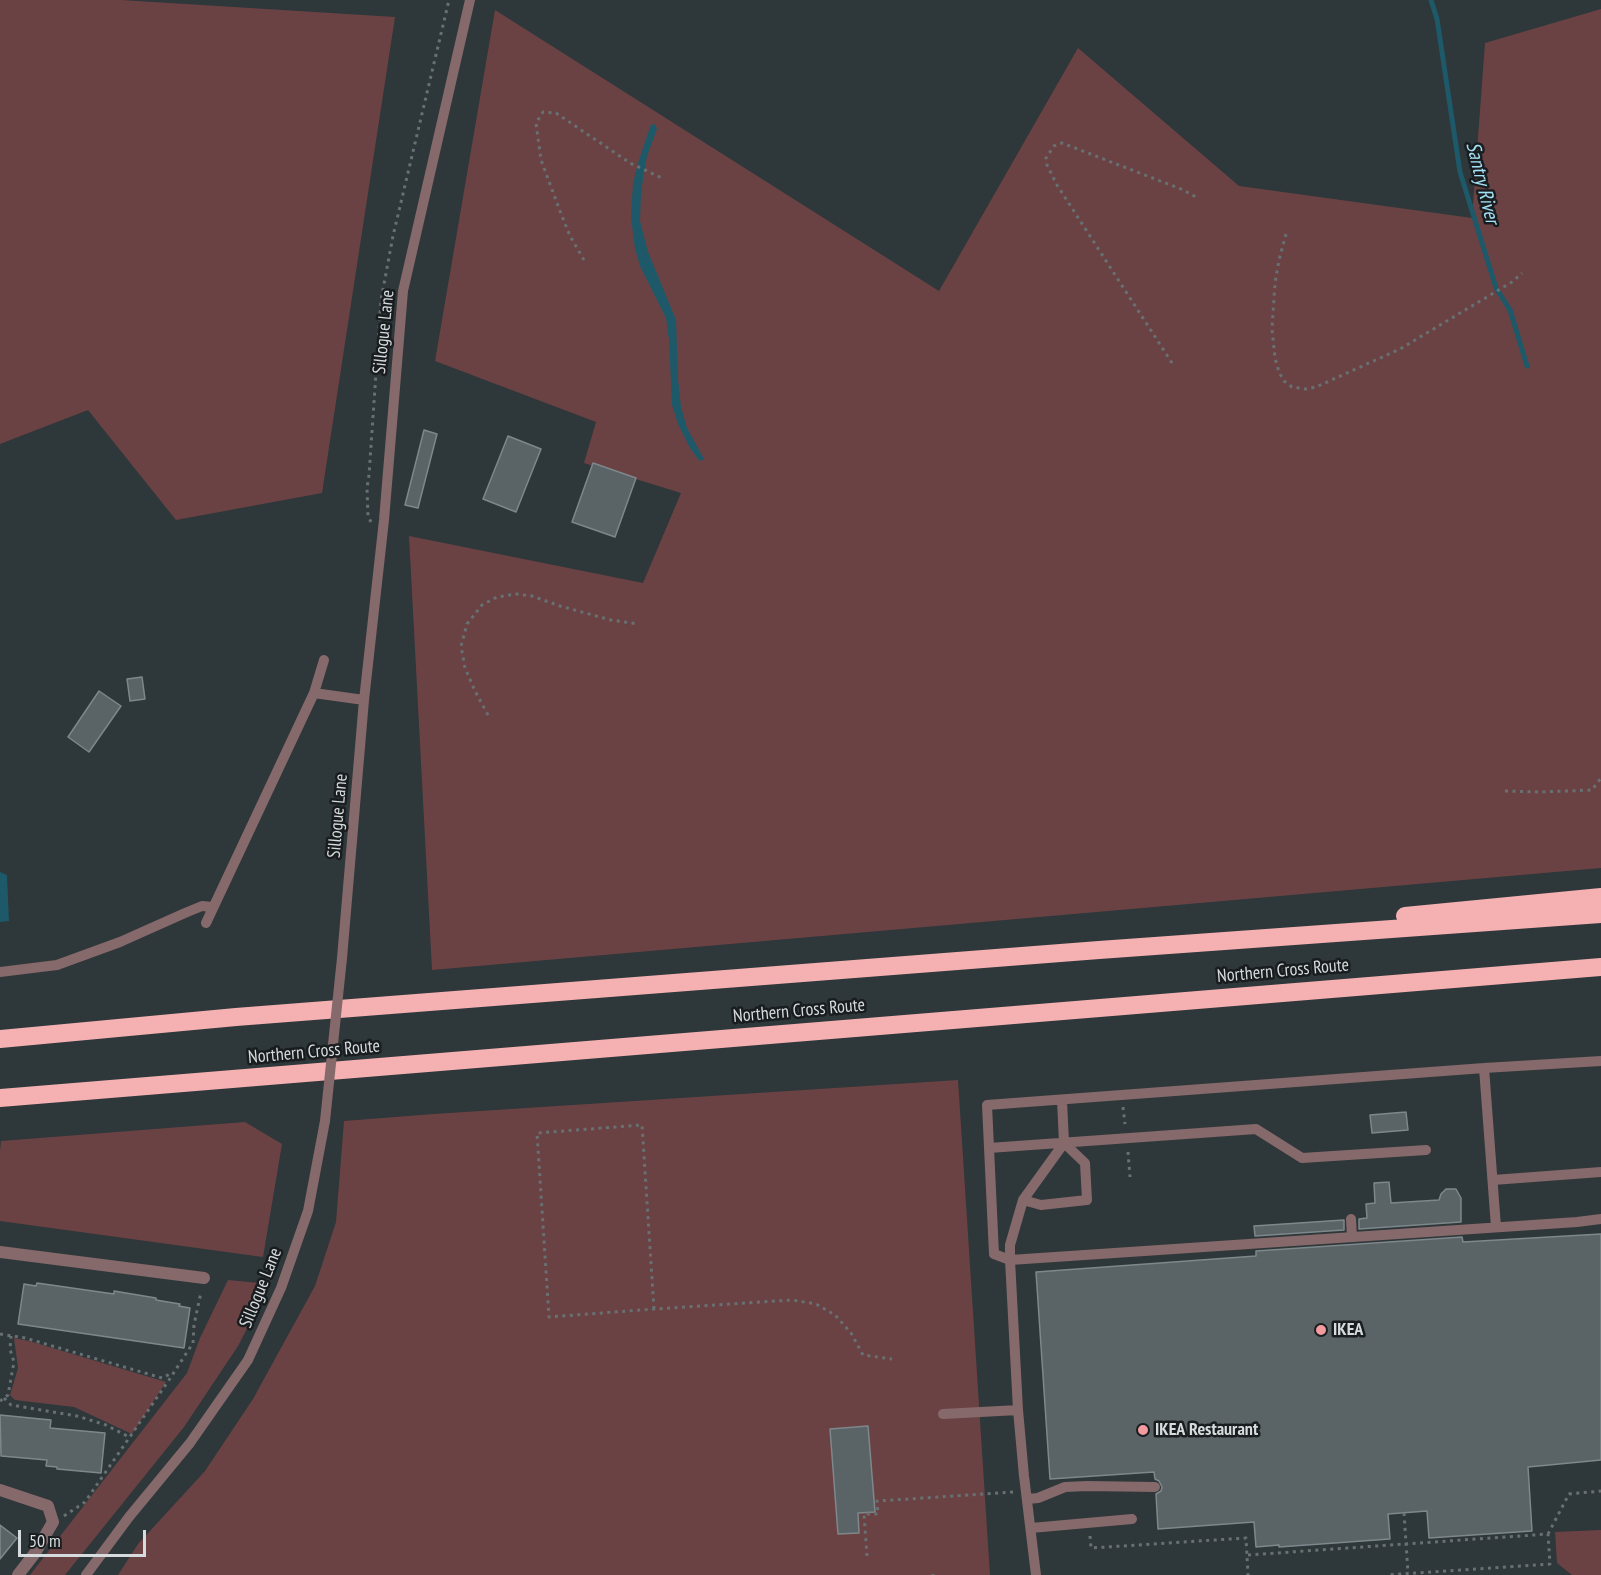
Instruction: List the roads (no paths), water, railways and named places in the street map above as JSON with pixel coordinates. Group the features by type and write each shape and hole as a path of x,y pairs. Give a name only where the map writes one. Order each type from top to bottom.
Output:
{"highway":[{"path":"1100,950 1302,926 1601,897"},
{"name":"Northern Cross Route","path":"0,1039 236,1017 1601,914"},
{"name":"Northern Cross Route","path":"0,1098 1601,967"}],"street":[{"path":"0,1252 204,1278"},
{"path":"0,1490 48,1506 53,1522 18,1575"}],"lane":[{"name":"Sillogue Lane","path":"86,1575 129,1517 190,1443 248,1360 281,1288 308,1211 326,1121 364,700 384,520 403,291 470,0"},
{"path":"206,923 314,693 324,660"},
{"path":"314,693 364,700"},
{"path":"0,972 57,965 120,942 202,906 212,907"},
{"path":"1601,1061 987,1106 994,1254 1010,1260 1601,1219"},
{"path":"1484,1068 1496,1227"},
{"path":"1036,1575 1018,1410 1010,1245 1023,1200 1064,1143 1062,1100"},
{"path":"989,1148 1256,1129 1302,1158 1426,1150"},
{"path":"1023,1200 1041,1205 1087,1200 1085,1163 1064,1143"},
{"path":"1493,1180 1601,1172"},
{"path":"1351,1220 1352,1237"},
{"path":"943,1413 1018,1410"},
{"path":"1027,1495 1038,1498 1065,1487 1155,1487"},
{"path":"1031,1528 1132,1519"}],"water":[{"path":"655,124 657,129 647,156 643,179 640,221 648,252 676,320 681,407 687,428 704,459 701,461 690,448 678,424 672,405 666,318 640,266 635,249 631,217 633,183 650,127"},
{"path":"0,872 7,875 9,921 0,922"}],"waterway":[{"name":"Santry River","path":"1431,0 1437,19 1460,172 1496,288 1510,310 1527,366"}],"place":[{"name":"IKEA","path":"1321,1330"},
{"name":"IKEA Restaurant","path":"1143,1430"}]}
